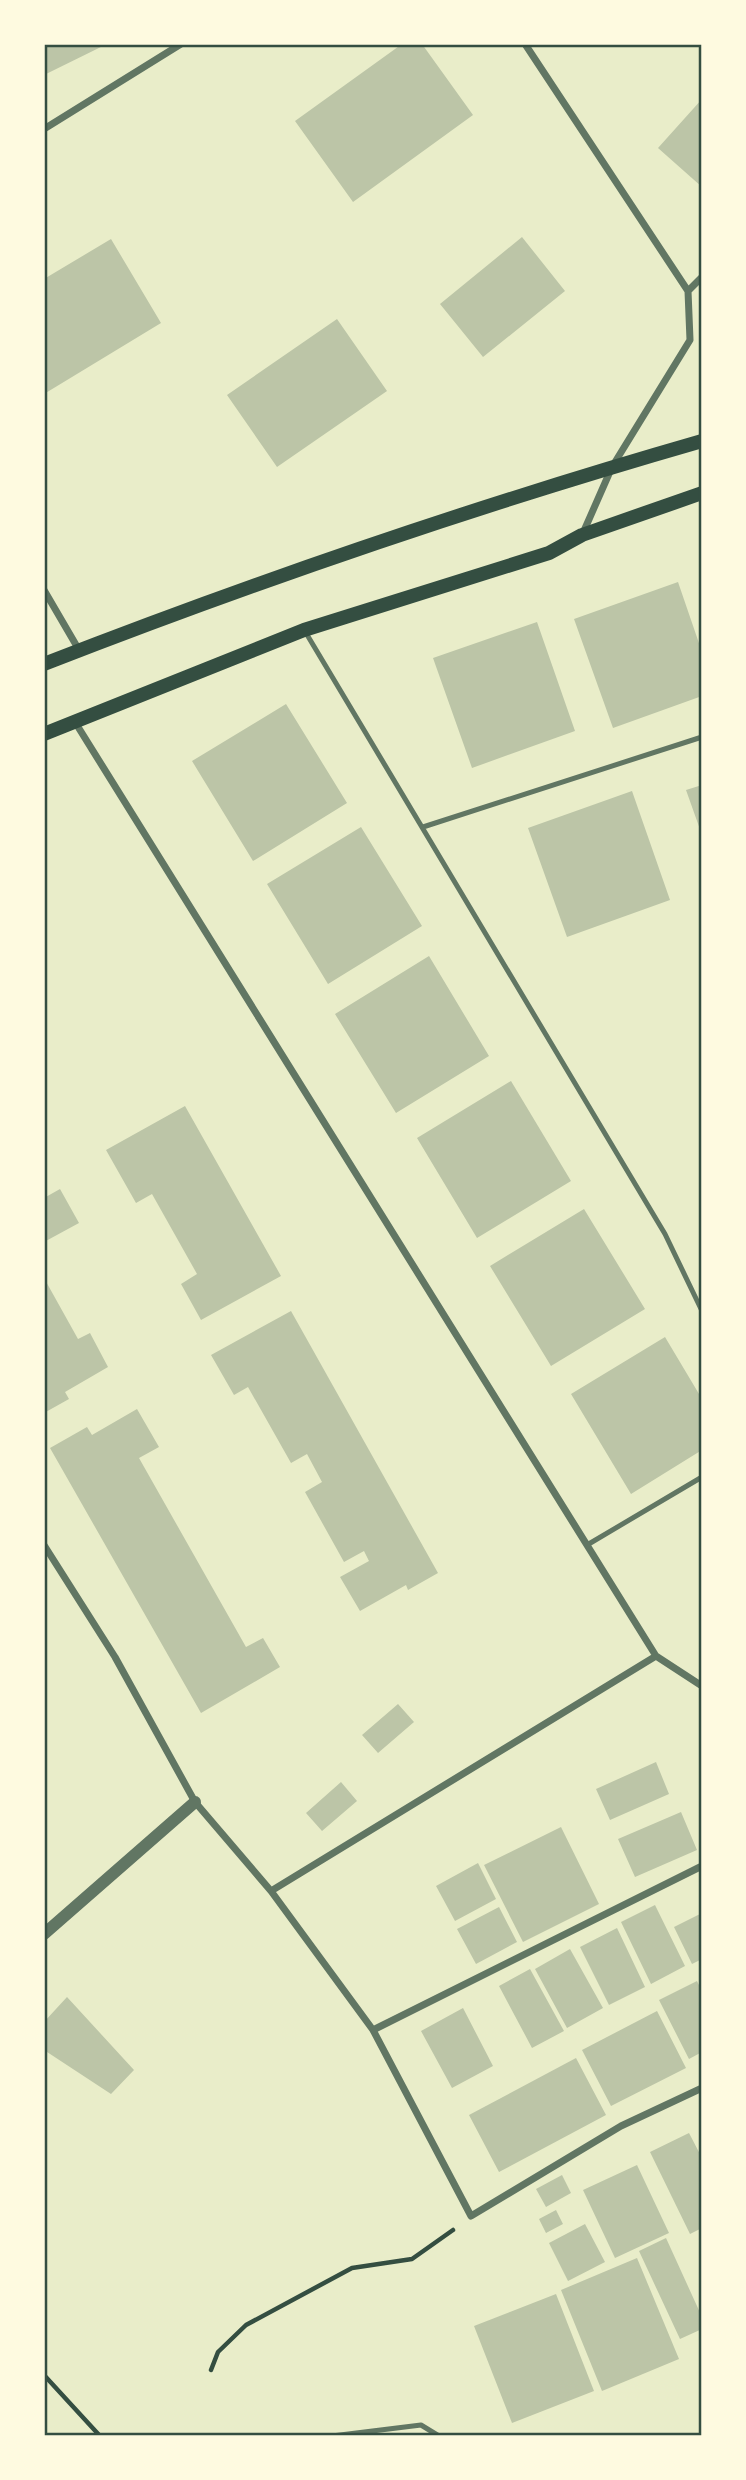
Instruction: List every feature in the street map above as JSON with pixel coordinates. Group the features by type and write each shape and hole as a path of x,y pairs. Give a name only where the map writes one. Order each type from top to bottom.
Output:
{"main road":[{"path":"44,664 279,575 612,467 702,441"},
{"path":"44,734 304,630 549,553 582,535 702,493"}],"street":[{"path":"44,129 181,44"},
{"path":"525,44 688,291 690,341 612,467 582,535"},
{"path":"688,291 702,278"},
{"path":"44,590 79,650"},
{"path":"74,722 656,1656 702,1686"},
{"path":"44,1545 115,1657 195,1802 271,1891 373,2030 471,2216 621,2126 702,2088"},
{"path":"271,1891 656,1656"},
{"path":"44,1934 195,1802"},
{"path":"373,2030 702,1866"}],"lane":[{"path":"304,630 665,1234 702,1311"},
{"path":"423,827 702,737"},
{"path":"587,1545 702,1477"},
{"path":"332,2436 421,2425 439,2436"}],"path":[{"path":"211,2370 218,2352 246,2325 352,2268 412,2259 471,2216"},
{"path":"44,2375 100,2436"}],"building":[{"path":"44,44 107,44 44,75"},
{"path":"402,44 422,44 473,115 353,202 295,121"},
{"path":"702,99 702,187 658,148"},
{"path":"522,237 565,291 483,357 440,304"},
{"path":"111,239 161,323 44,394 44,279"},
{"path":"337,319 387,391 277,467 227,395"},
{"path":"678,582 702,652 702,696 613,728 574,619"},
{"path":"537,622 575,731 472,768 433,658"},
{"path":"286,704 347,803 253,861 192,761"},
{"path":"702,785 702,835 686,790"},
{"path":"632,791 670,900 567,937 528,828"},
{"path":"361,827 422,926 328,984 267,884"},
{"path":"429,956 489,1056 396,1113 335,1014"},
{"path":"511,1081 571,1181 477,1238 417,1138"},
{"path":"185,1106 281,1276 201,1320 181,1284 197,1274 152,1194 136,1203 106,1150"},
{"path":"60,1189 79,1223 44,1242 44,1198"},
{"path":"584,1209 645,1309 551,1366 490,1266"},
{"path":"44,1278 78,1339 90,1333 108,1367 65,1392 69,1399 44,1413"},
{"path":"291,1311 438,1573 408,1590 406,1585 360,1611 340,1577 369,1561 364,1551 344,1562 305,1492 322,1482 307,1454 291,1463 248,1387 234,1395 211,1355"},
{"path":"665,1337 702,1399 702,1450 631,1494 571,1394"},
{"path":"137,1409 159,1447 139,1458 246,1647 263,1638 280,1667 201,1713 50,1448 87,1427 92,1435"},
{"path":"398,1704 414,1722 378,1753 362,1735"},
{"path":"656,1762 669,1794 610,1820 596,1789"},
{"path":"341,1782 357,1801 322,1831 306,1813"},
{"path":"681,1812 697,1850 635,1877 618,1839"},
{"path":"561,1827 599,1904 523,1942 484,1865"},
{"path":"478,1863 496,1899 455,1921 436,1886"},
{"path":"655,1905 685,1966 651,1984 621,1922"},
{"path":"499,1907 517,1942 476,1964 457,1929"},
{"path":"702,1913 702,1959 692,1964 674,1927"},
{"path":"617,1928 645,1987 609,2005 580,1947"},
{"path":"570,1949 603,2008 567,2028 535,1969"},
{"path":"530,1969 564,2031 532,2048 499,1986"},
{"path":"697,1981 702,1991 702,2052 689,2059 659,2000"},
{"path":"67,1997 134,2070 111,2094 44,2050 44,2022"},
{"path":"463,2008 493,2066 452,2088 421,2031"},
{"path":"657,2011 686,2068 611,2106 582,2050"},
{"path":"576,2058 606,2115 499,2172 469,2115"},
{"path":"689,2133 702,2158 702,2228 690,2234 650,2152"},
{"path":"637,2165 669,2233 615,2258 583,2190"},
{"path":"562,2175 571,2193 546,2207 536,2189"},
{"path":"556,2210 563,2224 546,2233 539,2219"},
{"path":"585,2224 605,2262 568,2281 549,2243"},
{"path":"666,2238 702,2317 702,2329 680,2339 639,2251"},
{"path":"637,2258 679,2359 602,2391 561,2290"},
{"path":"556,2294 594,2391 512,2423 474,2326"}]}
